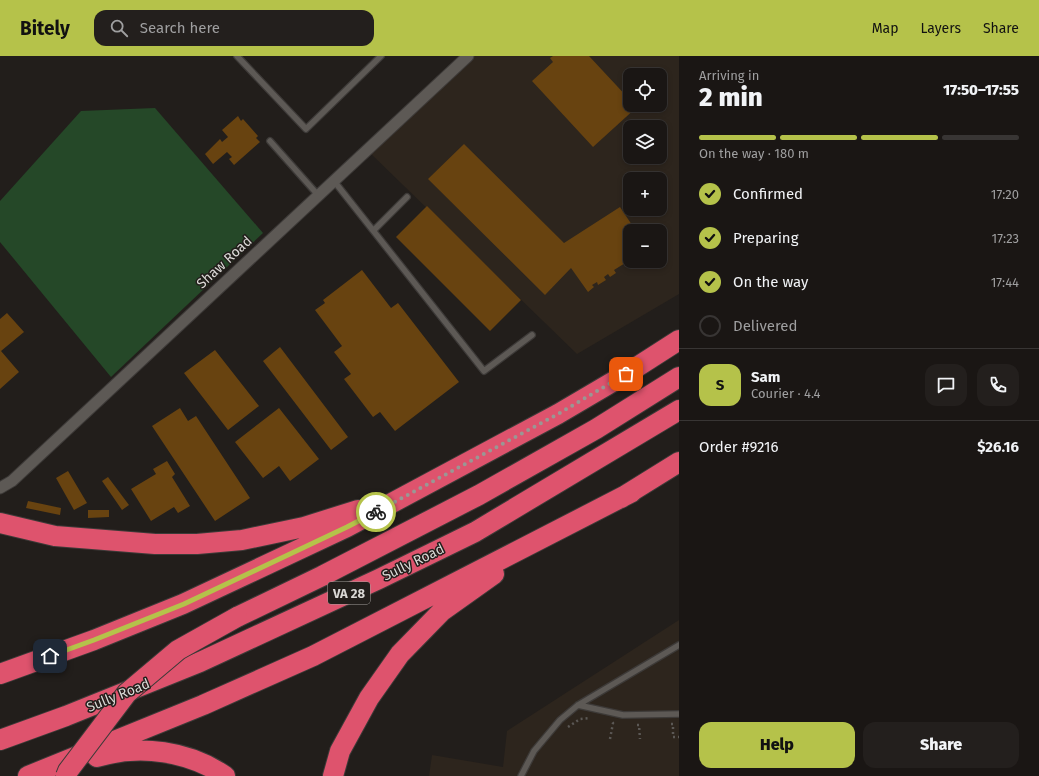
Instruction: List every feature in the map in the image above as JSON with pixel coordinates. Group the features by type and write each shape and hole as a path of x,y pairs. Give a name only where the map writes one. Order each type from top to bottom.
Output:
{"highway":[{"path":"0,674 94,640 184,604 347,527 558,414 626,374 679,340"},
{"path":"66,776 68,771 127,693 178,650 237,617 322,576 478,495 596,429 679,377"},
{"name":"Sully Road","path":"0,740 66,716 200,662 386,576 475,532 679,410"},
{"path":"333,776 340,751 369,698 400,654 442,611 510,563 632,492 679,462"},
{"path":"29,776 202,705 313,656 448,585 632,492"},
{"path":"0,523 62,537 155,544 197,544 242,540 304,527 410,494"},
{"path":"29,776 102,755 152,751 184,756 201,762 225,776"}],"street":[{"name":"Shaw Road","path":"0,488 12,481 468,56"}],"lane":[{"path":"237,56 306,129 380,56"},
{"path":"270,141 318,195"},
{"path":"334,181 484,371 532,335"},
{"path":"374,230 407,197"},
{"path":"521,776 534,751 560,720 578,705 679,645"},
{"path":"578,705 623,715 679,714"}],"path":[{"path":"566,728 580,719 593,717"},
{"path":"606,721 620,723"},
{"path":"610,739 613,722"},
{"path":"666,724 673,724 673,737 679,737"},
{"path":"632,725 646,725"},
{"path":"639,725 640,739"}],"shaded area":[{"path":"468,56 679,56 679,294 577,354 367,150"},
{"path":"679,620 679,776 429,776 432,755 503,767 507,731"}],"green space":[{"path":"155,108 263,233 111,377 0,242 0,201 81,111"}],"building":[{"path":"553,56 589,56 623,92 623,112 632,112 593,147 532,81 553,62 550,58"},
{"path":"238,116 241,121 243,119 258,136 256,138 260,142 234,165 229,159 232,157 227,152 213,164 205,154 220,139 222,142 228,137 222,130"},
{"path":"464,144 564,243 620,207 623,212 623,216 626,216 631,224 623,224 623,264 614,270 616,273 610,277 608,274 604,277 606,280 598,285 597,282 592,285 594,287 588,292 571,268 545,295 428,179"},
{"path":"427,206 521,300 490,331 396,237"},
{"path":"362,270 391,308 398,303 459,382 395,431 380,412 373,417 344,379 351,374 334,352 342,346 315,310 325,303 323,300"},
{"path":"7,313 24,332 1,351 19,372 0,389 0,319"},
{"path":"280,347 348,437 331,450 263,361"},
{"path":"215,350 259,406 228,430 184,373"},
{"path":"180,408 188,421 196,416 250,498 215,521 152,426"},
{"path":"279,408 319,459 290,481 279,466 263,478 235,442"},
{"path":"167,461 175,474 172,477 190,506 178,513 174,507 151,521 131,489 156,474 153,469"},
{"path":"68,471 87,503 74,510 56,478"},
{"path":"108,477 129,505 122,510 102,481"},
{"path":"28,501 61,508 60,515 26,508"},
{"path":"88,510 109,510 109,517 88,518"}],"way so far":[{"path":"376,512 558,414 626,374"}],"route":[{"path":"50,656 184,604 376,512"}]}
